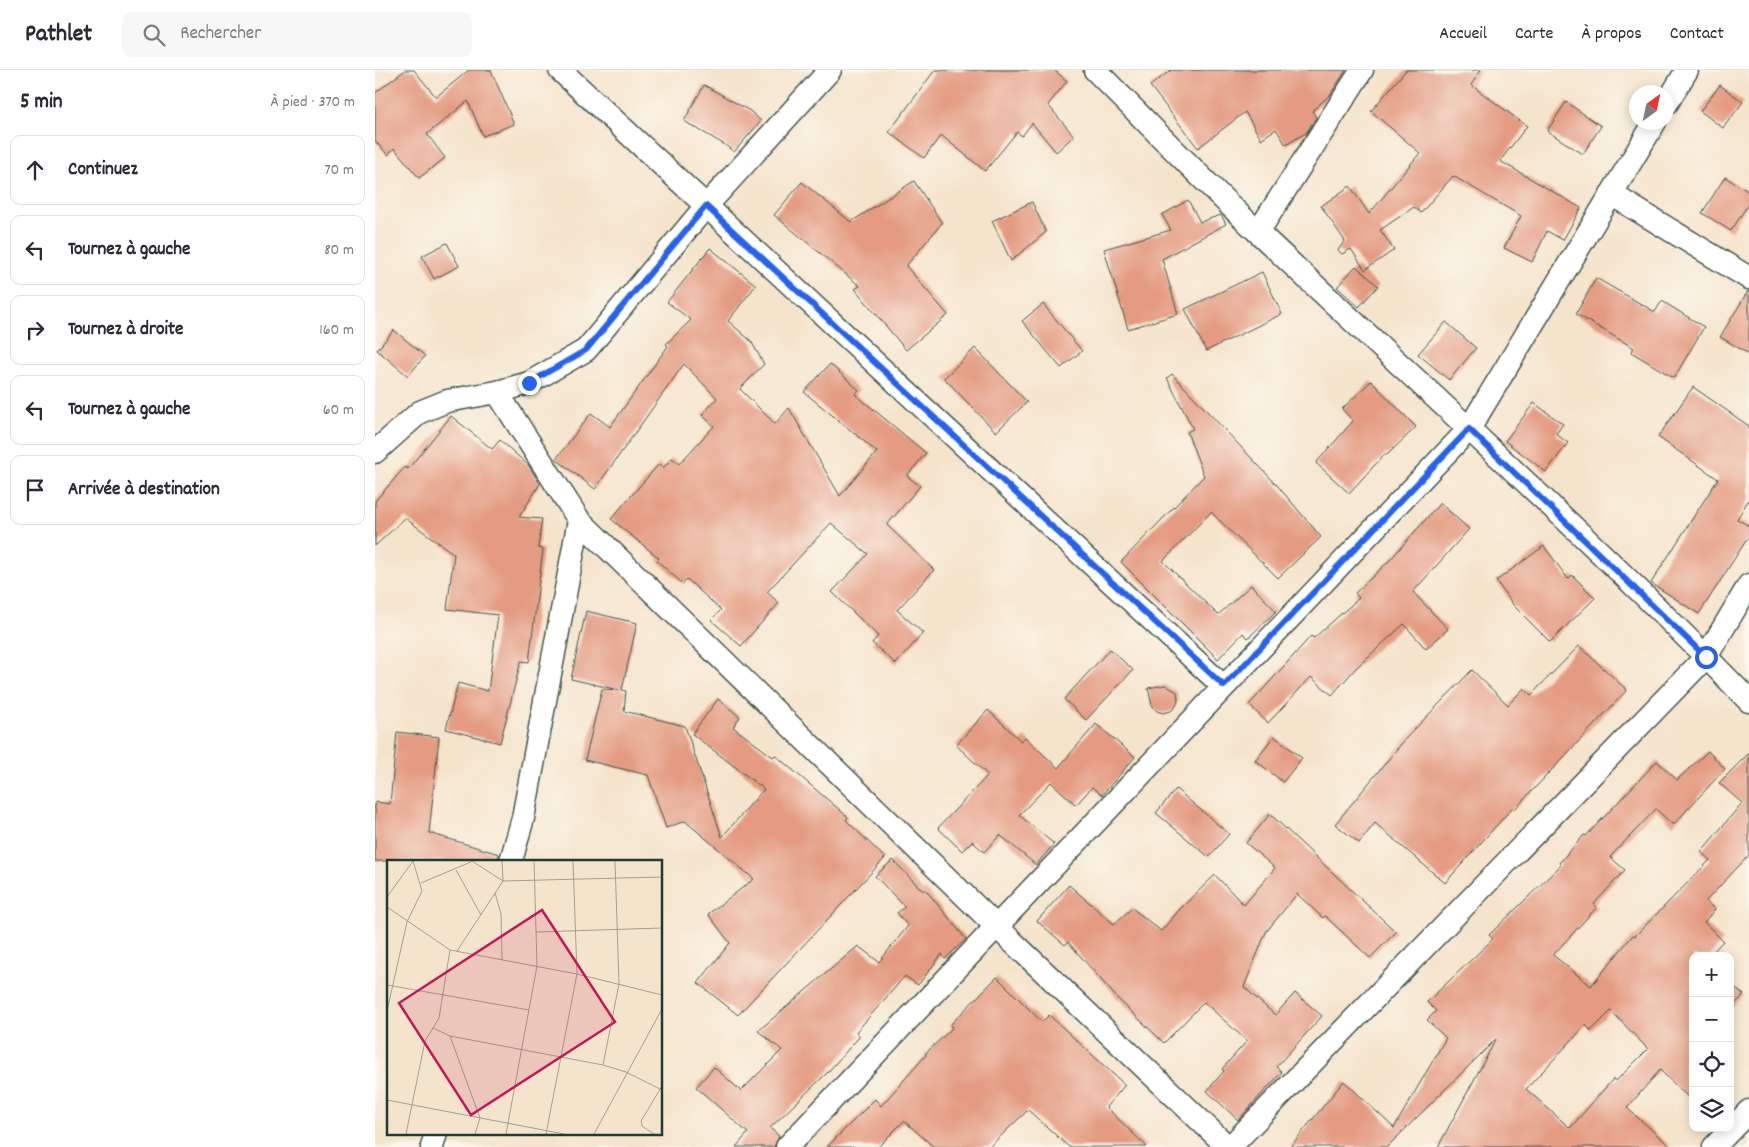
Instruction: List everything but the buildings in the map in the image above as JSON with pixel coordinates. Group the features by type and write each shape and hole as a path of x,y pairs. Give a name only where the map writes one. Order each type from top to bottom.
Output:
{"street":[{"path":"560,70 1224,686"},
{"path":"375,452 420,412 447,400 497,392 529,383 586,350 706,206 830,70"},
{"path":"1095,70 1258,232 1469,429 1706,657 1749,701"},
{"path":"1258,232 1362,70"},
{"path":"1674,91 1687,70"},
{"path":"787,1147 1469,429 1650,130"},
{"path":"1611,194 1749,278"},
{"path":"497,392 579,520 997,926 1229,1147 1706,657 1749,586"},
{"path":"511,860 523,818 579,520"},
{"path":"1714,1147 1749,1111"},
{"path":"432,1147 436,1134"}],"route":[{"path":"529,383 586,350 706,206 1224,686 1469,429 1706,657"}]}
